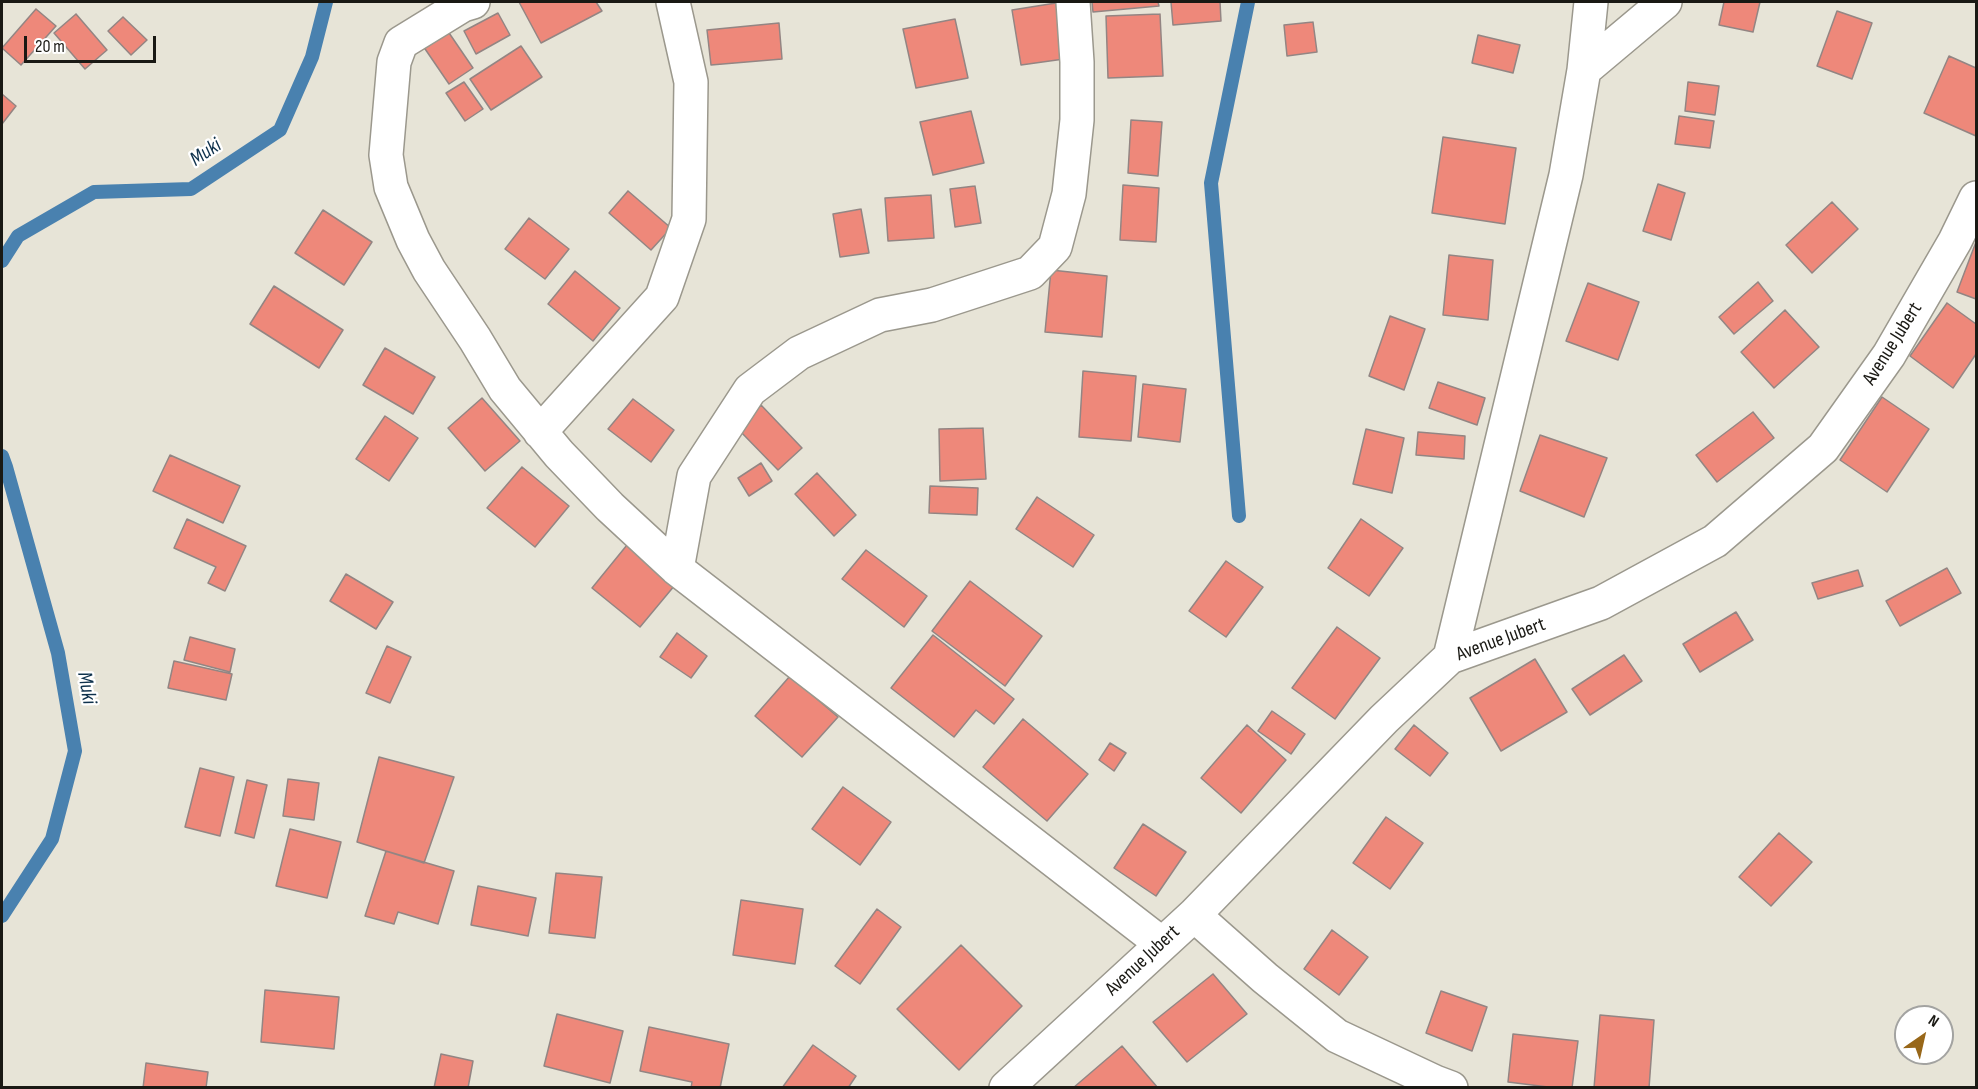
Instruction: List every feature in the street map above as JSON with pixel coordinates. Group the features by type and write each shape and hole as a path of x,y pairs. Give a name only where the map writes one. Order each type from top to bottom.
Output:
{"street":[{"path":"473,2 463,5 401,43 394,62 386,155 391,187 412,240 505,389 540,432 610,507 677,569 1162,944"},
{"path":"540,432 662,297 689,219 691,82 673,2"},
{"path":"677,569 694,476 750,390 799,353 880,315 932,305 1030,273 1055,247 1069,194 1077,120 1077,62 1073,2"},
{"path":"1450,657 1558,209 1584,70 1591,2"},
{"path":"1584,70 1665,2"},
{"name":"Avenue Jubert","path":"1006,1088 1194,915 1384,718 1450,657 1601,603 1715,541 1823,448 1889,355 1955,242 1977,198"},
{"path":"1194,915 1265,978 1336,1036 1435,1083 1451,1088"}],"building":[{"path":"519,2 596,2 602,11 541,43"},
{"path":"1092,2 1158,2 1159,6 1093,12"},
{"path":"1171,2 1220,2 1221,21 1173,25"},
{"path":"1724,2 1760,2 1753,32 1719,25"},
{"path":"1056,3 1064,59 1021,65 1012,10"},
{"path":"36,9 56,26 21,65 2,48"},
{"path":"1837,11 1872,23 1852,79 1817,66"},
{"path":"498,13 510,35 476,54 464,31"},
{"path":"76,14 107,50 85,69 54,33"},
{"path":"1160,14 1163,76 1108,78 1106,16"},
{"path":"123,17 147,40 131,55 108,31"},
{"path":"955,19 968,78 916,88 903,29"},
{"path":"1313,22 1317,52 1287,56 1284,25"},
{"path":"779,23 782,59 711,65 707,30"},
{"path":"445,27 473,68 449,84 421,43"},
{"path":"1478,35 1520,45 1513,73 1472,63"},
{"path":"521,46 542,77 491,110 470,79"},
{"path":"1949,56 1976,68 1976,136 1924,113"},
{"path":"464,82 483,109 465,121 446,93"},
{"path":"1688,82 1719,86 1715,115 1685,111"},
{"path":"2,94 16,106 2,124"},
{"path":"971,111 984,163 933,175 920,122"},
{"path":"1679,116 1714,121 1710,148 1675,144"},
{"path":"1131,120 1162,122 1158,176 1128,173"},
{"path":"1443,137 1516,148 1505,224 1432,213"},
{"path":"1658,184 1685,193 1671,240 1643,231"},
{"path":"1123,185 1159,188 1156,242 1120,240"},
{"path":"975,186 981,223 955,227 950,189"},
{"path":"628,191 671,228 651,250 609,213"},
{"path":"931,195 934,238 888,241 885,198"},
{"path":"1832,202 1858,229 1812,273 1786,245"},
{"path":"861,209 869,253 840,257 833,214"},
{"path":"323,210 372,242 344,285 295,253"},
{"path":"529,218 569,249 545,279 505,249"},
{"path":"1976,242 1976,299 1957,292"},
{"path":"1449,255 1493,260 1488,320 1443,315"},
{"path":"1051,270 1107,276 1102,337 1045,332"},
{"path":"575,271 620,308 593,341 548,304"},
{"path":"1758,282 1773,301 1734,334 1719,317"},
{"path":"1588,283 1639,302 1618,360 1566,341"},
{"path":"274,286 343,330 319,368 250,324"},
{"path":"1947,303 1976,324 1976,354 1953,388 1910,356"},
{"path":"1785,310 1819,347 1774,388 1741,352"},
{"path":"1390,316 1425,329 1404,390 1369,376"},
{"path":"385,348 435,377 413,414 363,385"},
{"path":"1083,371 1136,376 1131,441 1079,437"},
{"path":"1438,382 1485,398 1477,425 1429,408"},
{"path":"1143,384 1186,389 1180,442 1138,437"},
{"path":"1882,397 1929,429 1887,492 1840,460"},
{"path":"482,398 520,441 485,471 448,428"},
{"path":"633,399 674,430 651,462 608,429"},
{"path":"761,405 802,448 778,470 737,428"},
{"path":"1753,412 1774,438 1717,482 1696,455"},
{"path":"385,416 418,438 389,481 356,459"},
{"path":"983,428 986,479 940,481 939,429"},
{"path":"1366,429 1404,438 1392,493 1353,484"},
{"path":"1418,432 1465,436 1464,459 1416,455"},
{"path":"1540,435 1607,458 1584,517 1520,491"},
{"path":"170,455 240,486 223,523 153,491"},
{"path":"761,463 772,481 749,496 738,478"},
{"path":"522,467 569,506 535,547 487,508"},
{"path":"817,473 856,515 834,536 795,494"},
{"path":"930,486 978,488 977,515 929,513"},
{"path":"1037,497 1094,535 1073,567 1016,529"},
{"path":"187,519 246,546 225,591 208,583 216,567 174,548"},
{"path":"1361,519 1403,548 1369,596 1328,568"},
{"path":"627,545 675,585 640,627 592,588"},
{"path":"866,550 927,596 904,627 842,579"},
{"path":"1226,561 1263,587 1226,637 1189,611"},
{"path":"1947,568 1961,593 1900,626 1886,601"},
{"path":"1858,570 1863,586 1818,599 1812,583"},
{"path":"346,574 393,602 376,629 330,601"},
{"path":"970,581 1042,636 1005,686 932,631"},
{"path":"1736,612 1753,640 1700,672 1683,644"},
{"path":"1337,627 1380,658 1335,719 1292,688"},
{"path":"677,633 707,656 691,678 660,657"},
{"path":"933,635 1014,699 994,724 976,710 954,737 891,688"},
{"path":"190,637 235,649 230,672 184,660"},
{"path":"387,646 411,657 390,703 366,693"},
{"path":"1624,655 1642,681 1590,715 1572,689"},
{"path":"1535,659 1567,712 1501,751 1470,698"},
{"path":"174,661 232,674 226,700 168,688"},
{"path":"790,676 838,717 802,757 755,716"},
{"path":"1272,711 1305,734 1291,754 1258,731"},
{"path":"1023,719 1088,774 1047,821 983,767"},
{"path":"1247,725 1286,760 1241,813 1201,778"},
{"path":"1414,725 1448,753 1430,776 1395,749"},
{"path":"1110,743 1126,753 1114,771 1099,760"},
{"path":"379,757 454,777 424,863 357,842"},
{"path":"200,768 234,777 220,836 185,827"},
{"path":"288,779 319,783 314,820 283,816"},
{"path":"247,780 267,785 254,838 235,833"},
{"path":"843,787 891,822 860,865 812,829"},
{"path":"1386,817 1423,843 1390,889 1353,863"},
{"path":"1143,824 1186,852 1156,896 1114,868"},
{"path":"290,829 341,842 327,898 276,886"},
{"path":"1779,833 1812,862 1771,906 1739,877"},
{"path":"386,851 454,871 438,924 398,912 394,924 365,916"},
{"path":"556,873 602,877 595,938 549,933"},
{"path":"478,886 536,898 528,936 471,925"},
{"path":"741,900 803,909 795,964 733,955"},
{"path":"877,909 901,927 860,984 835,966"},
{"path":"1332,930 1368,957 1339,995 1304,969"},
{"path":"961,945 1022,1006 959,1070 897,1009"},
{"path":"1213,974 1247,1014 1187,1062 1153,1022"},
{"path":"265,990 339,997 334,1049 261,1042"},
{"path":"1441,991 1487,1007 1472,1051 1426,1033"},
{"path":"557,1014 623,1031 610,1083 544,1066"},
{"path":"1600,1015 1654,1020 1649,1088 1594,1088"},
{"path":"649,1027 729,1044 720,1088 691,1088 692,1082 640,1071"},
{"path":"1513,1034 1578,1041 1572,1088 1508,1082"},
{"path":"813,1045 856,1076 848,1088 782,1088"},
{"path":"1122,1046 1158,1088 1073,1088"},
{"path":"441,1054 473,1061 468,1088 434,1088"},
{"path":"146,1063 208,1072 206,1088 143,1088"}],"waterway":[{"name":"Muki","path":"2,261 18,236 94,192 191,189 280,130 312,57 326,2"},
{"path":"1239,516 1211,183 1248,2"},
{"name":"Muki","path":"2,456 58,653 75,751 52,839 2,916"}]}
